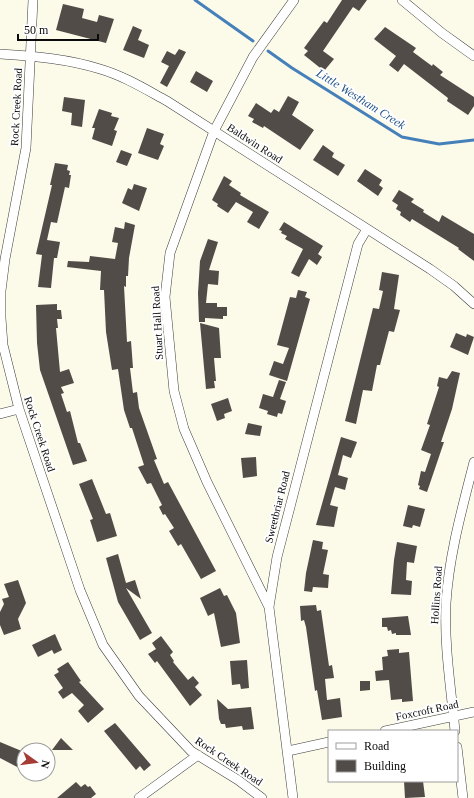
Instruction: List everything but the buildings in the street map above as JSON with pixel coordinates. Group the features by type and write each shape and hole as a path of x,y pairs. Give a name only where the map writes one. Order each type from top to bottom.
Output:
{"street":[{"name":"Rock Creek Road","path":"34,0 26,148 5,259 1,291 3,345 18,409 80,590 103,645 139,696 161,720 198,755 238,780 262,798"},
{"name":"Stuart Hall Road","path":"269,607 207,482 184,429 174,391 165,297 170,253 214,131 253,57 294,0"},
{"path":"402,0 442,33 474,56"},
{"name":"Baldwin Road","path":"0,54 55,59 100,69 136,83 367,229 454,286 474,304"},
{"name":"Sweetbriar Road","path":"293,798 269,607 277,557 328,355 358,244 367,229"},
{"path":"0,414 18,409"},
{"name":"Hollins Road","path":"455,730 447,662 446,603 454,543 474,462"},
{"name":"Foxcroft Road","path":"390,730 474,712"},
{"path":"288,751 328,742"},
{"path":"139,798 198,755"},
{"path":"458,757 462,798"}],"waterway":[{"name":"Little Westham Creek","path":"195,0 253,41"},
{"name":"Little Westham Creek","path":"268,51 292,68 402,137 439,144 474,140"}]}
